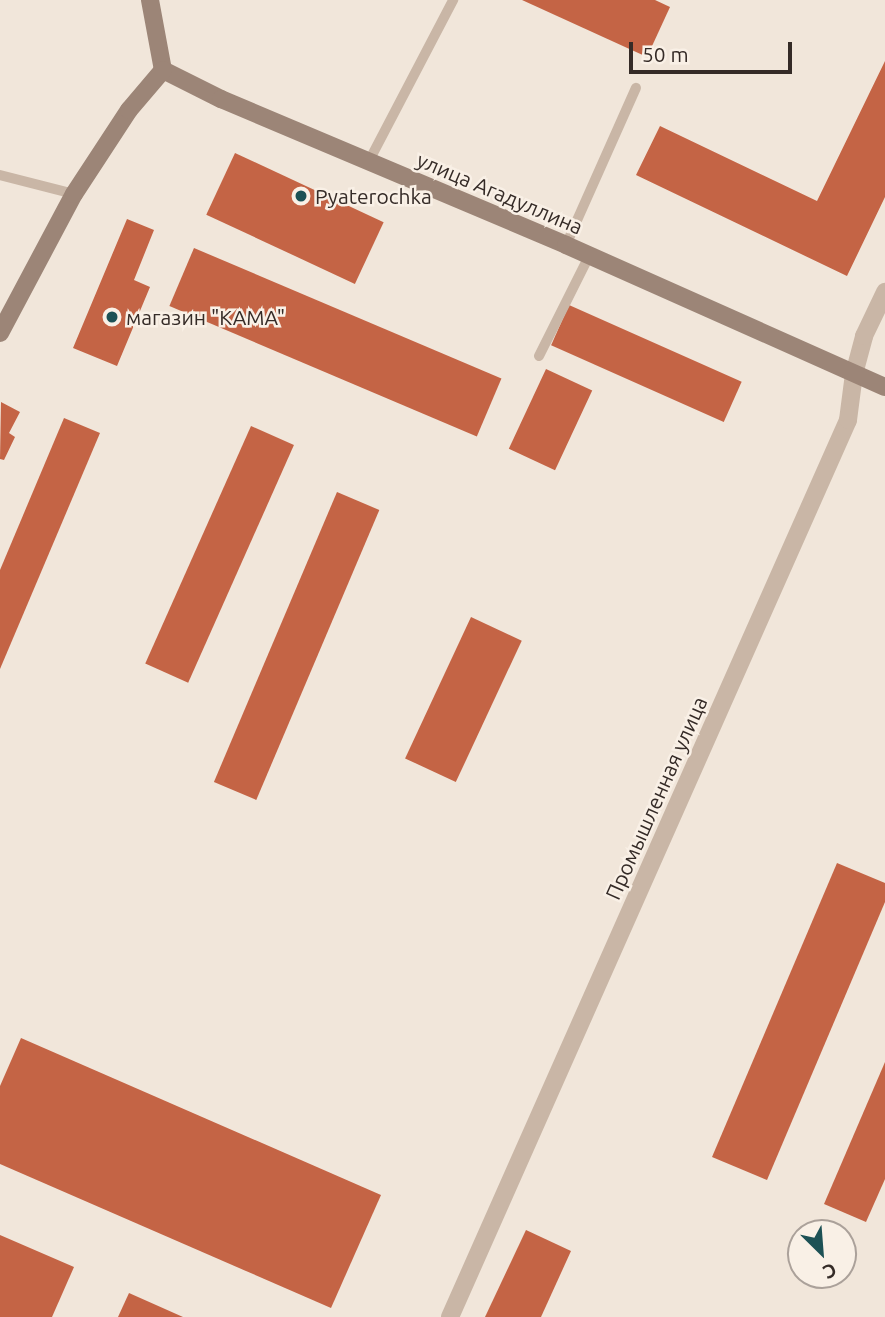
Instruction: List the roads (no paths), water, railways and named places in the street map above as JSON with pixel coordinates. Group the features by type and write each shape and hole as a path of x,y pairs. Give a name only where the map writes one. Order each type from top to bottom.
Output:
{"main road":[{"path":"0,333 74,194 129,110 163,70 150,0"},
{"name":"улица Агадуллина","path":"163,70 221,99 566,245 885,387"}],"street":[{"name":"Промышленная улица","path":"450,1317 848,420 854,374 864,336 885,292"}],"lane":[{"path":"369,161 453,0"},
{"path":"566,245 636,88"},
{"path":"0,175 74,194"},
{"path":"539,356 589,256"}],"place":[{"name":"Pyaterochka","path":"301,196"},
{"name":"магазин \"КАМА\"","path":"112,317"}]}
